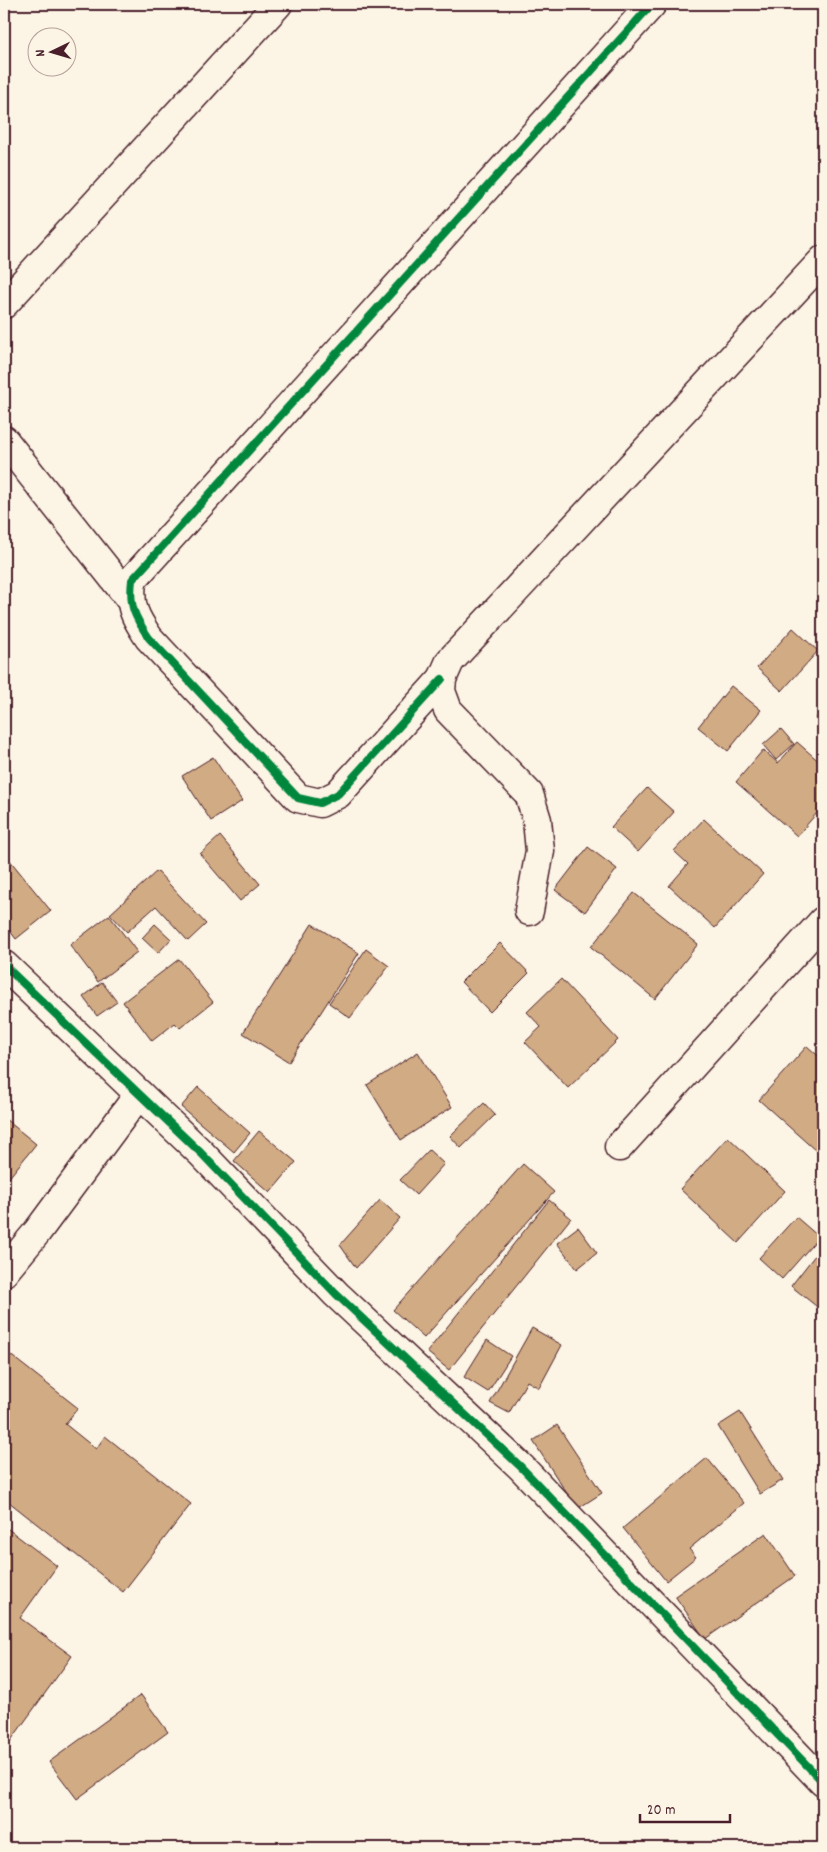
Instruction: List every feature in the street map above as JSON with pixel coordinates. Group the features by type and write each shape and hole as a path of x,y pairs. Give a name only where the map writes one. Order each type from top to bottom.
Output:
{"street":[{"path":"4,304 278,4"},
{"path":"130,599 132,580 652,4"},
{"path":"528,911 540,851 537,820 529,794 448,710 441,691 442,680 450,661 823,260"},
{"path":"4,440 130,599 138,622 149,638 298,798 320,802 338,794 442,680"},
{"path":"619,1148 823,921"},
{"path":"4,965 201,1154 336,1294 521,1467 823,1782"},
{"path":"4,1272 139,1094"}],"building":[{"path":"793,628 818,651 782,691 757,668"},
{"path":"731,686 761,710 728,751 698,727"},
{"path":"823,710 823,726 815,719"},
{"path":"781,729 794,744 776,760 763,745"},
{"path":"797,742 823,765 823,806 797,836 736,782 763,750 778,763"},
{"path":"213,757 242,801 211,821 182,776"},
{"path":"647,788 674,812 638,852 611,827"},
{"path":"704,819 763,874 715,928 669,886 688,864 674,851"},
{"path":"220,836 260,884 240,901 200,854"},
{"path":"588,847 617,869 585,912 555,890"},
{"path":"4,853 51,911 16,939 4,923"},
{"path":"157,871 206,924 188,941 156,906 127,932 110,914"},
{"path":"634,893 698,944 655,999 591,947"},
{"path":"109,915 137,952 98,982 70,945"},
{"path":"155,924 171,939 158,953 142,938"},
{"path":"312,924 359,953 289,1062 243,1033"},
{"path":"500,943 529,973 490,1012 461,982"},
{"path":"366,949 389,966 350,1018 329,1003"},
{"path":"179,959 213,1002 180,1028 175,1023 152,1041 123,1002"},
{"path":"561,979 618,1040 568,1088 525,1042 541,1027 527,1012"},
{"path":"102,982 117,1002 97,1016 83,997"},
{"path":"807,1046 823,1060 823,1144 816,1151 759,1100"},
{"path":"418,1052 452,1107 401,1140 367,1085"},
{"path":"198,1087 250,1133 234,1152 181,1107"},
{"path":"484,1103 495,1115 461,1148 450,1136"},
{"path":"4,1118 36,1144 4,1184"},
{"path":"259,1131 296,1162 270,1193 234,1161"},
{"path":"728,1137 785,1191 738,1243 680,1189"},
{"path":"429,1150 444,1164 416,1195 400,1180"},
{"path":"523,1164 554,1192 424,1338 393,1310"},
{"path":"380,1200 400,1218 356,1268 340,1245"},
{"path":"549,1200 571,1218 449,1370 427,1352"},
{"path":"796,1217 819,1237 782,1279 759,1258"},
{"path":"578,1227 597,1253 577,1269 557,1243"},
{"path":"823,1245 823,1307 821,1310 791,1286"},
{"path":"532,1328 562,1345 539,1388 527,1381 509,1413 490,1403"},
{"path":"487,1340 511,1356 488,1392 464,1377"},
{"path":"4,1350 78,1408 65,1424 96,1449 105,1436 191,1504 123,1592 4,1498"},
{"path":"740,1412 783,1480 760,1494 718,1426"},
{"path":"557,1425 602,1493 577,1509 533,1441"},
{"path":"707,1458 744,1503 689,1549 696,1557 666,1581 623,1528"},
{"path":"4,1526 57,1566 20,1618 72,1656 4,1750"},
{"path":"766,1533 795,1576 705,1639 675,1596"},
{"path":"141,1695 168,1732 77,1799 49,1762"}],"cycle path":[{"path":"442,679 338,794 320,803 298,798 149,638 132,604 132,580 652,4"},
{"path":"4,965 201,1153 336,1294 521,1467 823,1782"}]}
